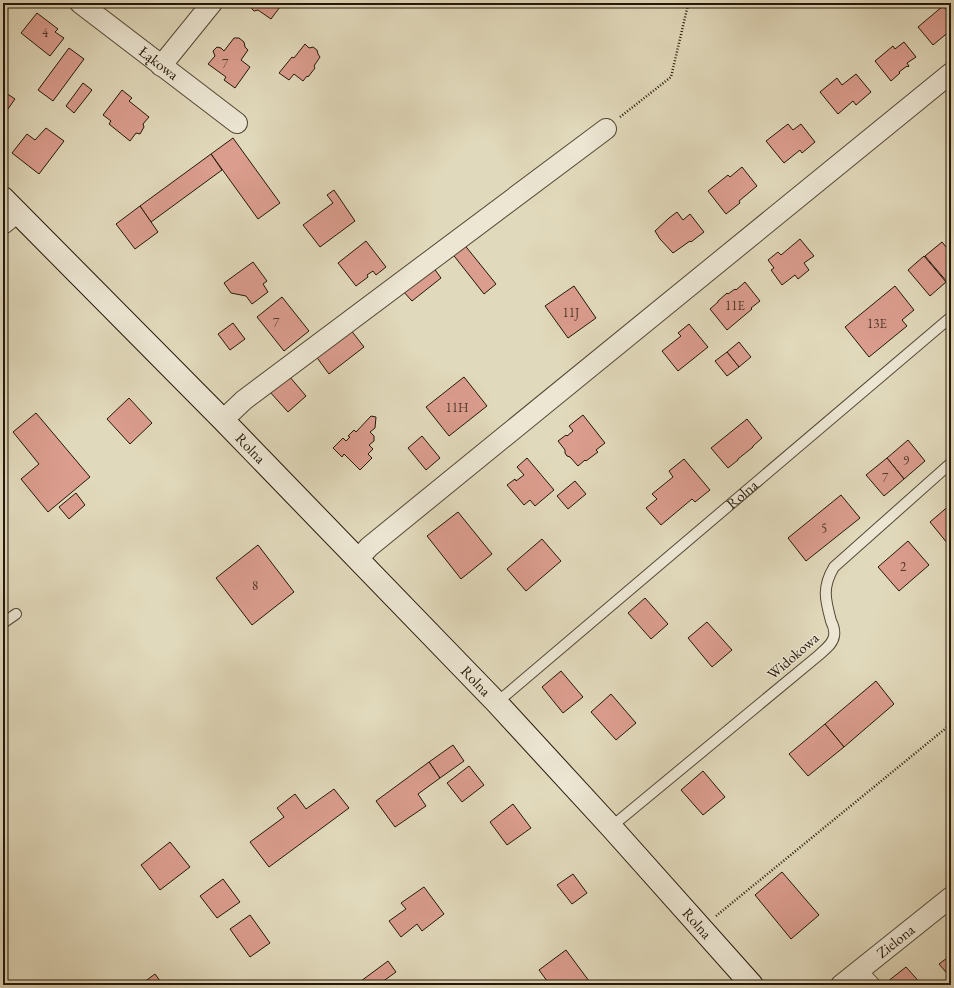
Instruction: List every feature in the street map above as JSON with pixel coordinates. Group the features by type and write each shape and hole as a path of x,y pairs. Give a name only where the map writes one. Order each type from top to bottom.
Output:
{"street":[{"name":"Łąkowa","path":"80,3 237,123"},
{"path":"161,66 212,3"},
{"path":"358,559 368,547 951,73"},
{"path":"223,420 244,400 606,129"},
{"name":"Rolna","path":"8,211 223,420 496,702 611,827 752,985"},
{"name":"Zielona","path":"841,985 951,897"}],"lane":[{"name":"Rolna","path":"496,702 951,318"},
{"name":"Widokowa","path":"611,827 831,644 835,635 825,586 829,574 834,567 951,463"},
{"path":"3,623 16,614"},
{"path":"862,969 876,985"}],"path":[{"path":"606,129 671,77 687,9 690,3"},
{"path":"702,929 718,914 951,724"}],"building":[{"path":"250,3 283,3 271,19 258,10 254,11"},
{"path":"396,3 410,3 402,8"},
{"path":"943,6 951,15 951,30 933,45 918,27"},
{"path":"37,13 58,29 55,32 64,38 50,56 21,33"},
{"path":"234,38 239,38 244,42 245,47 248,50 241,60 250,67 235,88 224,80 226,77 208,64 215,56 213,51 217,47 224,51"},
{"path":"904,42 916,57 907,63 909,66 899,72 900,73 891,81 875,61 893,46 895,49"},
{"path":"305,44 309,48 313,47 317,50 320,57 314,66 315,68 303,81 294,74 289,80 279,73"},
{"path":"69,48 84,59 53,101 38,90"},
{"path":"856,74 871,92 856,105 853,101 838,114 820,92 837,78 842,85"},
{"path":"83,83 92,90 74,113 66,106"},
{"path":"122,90 132,98 129,101 149,117 143,124 144,127 140,134 136,133 130,141 109,124 111,121 103,115"},
{"path":"3,91 15,99 3,116"},
{"path":"788,124 793,130 801,124 815,142 802,153 800,150 784,163 766,141"},
{"path":"46,128 64,141 39,174 12,153 27,134 35,140"},
{"path":"233,138 280,203 258,219 211,154"},
{"path":"211,154 222,170 151,222 140,206"},
{"path":"742,167 757,186 739,201 740,203 726,214 708,191 728,175 730,177"},
{"path":"334,190 355,221 320,247 303,225 333,203 327,195"},
{"path":"140,206 158,232 135,249 116,224"},
{"path":"677,212 683,220 690,214 704,232 673,253 655,231"},
{"path":"800,239 814,256 804,263 809,270 798,279 795,275 782,285 771,270 774,268 768,260 778,252 781,255"},
{"path":"366,241 386,267 376,275 373,271 356,286 338,263"},
{"path":"942,242 951,253 951,280 948,283 925,256"},
{"path":"463,243 496,284 484,294 451,252"},
{"path":"924,256 946,282 930,296 908,270"},
{"path":"253,262 267,281 263,284 268,292 252,304 246,296 231,293 224,283"},
{"path":"433,267 441,278 412,301 402,290"},
{"path":"745,282 760,301 727,330 710,309 727,293 728,294 735,289 736,290"},
{"path":"574,286 596,318 568,338 545,306"},
{"path":"895,286 914,310 902,320 907,326 869,357 845,327"},
{"path":"282,297 309,331 284,351 257,317"},
{"path":"233,323 245,339 230,350 218,334"},
{"path":"689,324 708,347 678,371 662,351 681,336 678,333"},
{"path":"350,329 364,347 329,374 315,355"},
{"path":"739,342 751,357 739,367 727,352"},
{"path":"727,352 739,367 727,376 715,361"},
{"path":"289,376 306,396 288,412 270,392"},
{"path":"464,377 487,406 449,436 426,407"},
{"path":"129,398 152,423 130,444 107,419"},
{"path":"36,413 90,477 48,512 21,479 39,464 13,432"},
{"path":"583,415 605,443 596,450 598,452 578,466 570,457 567,456 565,450 558,441 573,431 569,426"},
{"path":"371,416 376,417 375,428 370,432 374,436 374,441 369,445 373,449 368,454 372,458 360,470 344,454 342,457 333,448 343,438 346,441 350,437 348,436 354,430 356,432"},
{"path":"747,419 762,438 728,468 711,448"},
{"path":"422,436 440,458 426,470 408,448"},
{"path":"908,440 925,461 904,479 887,458"},
{"path":"527,458 554,490 535,506 530,500 524,505 507,485 524,475 517,467"},
{"path":"887,458 904,479 884,496 866,475"},
{"path":"684,459 710,490 695,502 692,499 661,525 646,508 657,499 652,494 673,477 669,471"},
{"path":"575,481 586,494 568,509 557,496"},
{"path":"76,493 85,505 69,519 59,507"},
{"path":"841,495 860,518 806,561 788,538"},
{"path":"951,504 951,541 948,544 930,522"},
{"path":"458,512 492,554 461,579 427,536"},
{"path":"542,539 561,561 526,591 507,569"},
{"path":"908,541 929,565 899,591 878,567"},
{"path":"258,545 294,592 252,625 216,578"},
{"path":"645,598 668,624 651,639 628,613"},
{"path":"707,622 732,650 712,667 688,638"},
{"path":"561,671 583,697 563,713 542,687"},
{"path":"876,681 894,704 844,747 825,724"},
{"path":"611,694 636,723 616,740 591,712"},
{"path":"825,724 844,747 808,776 789,754"},
{"path":"453,745 464,761 440,778 429,762"},
{"path":"429,762 440,778 418,794 426,806 395,827 376,801"},
{"path":"469,766 484,785 462,802 447,783"},
{"path":"703,771 725,797 703,815 681,790"},
{"path":"334,789 349,808 269,867 250,842 284,817 277,808 295,794 306,809"},
{"path":"513,804 531,828 507,845 490,822"},
{"path":"170,842 190,867 160,890 141,865"},
{"path":"782,872 819,915 791,939 755,895"},
{"path":"573,874 587,893 572,904 557,885"},
{"path":"223,879 240,902 217,918 200,896"},
{"path":"424,887 444,914 422,931 417,924 401,937 389,921 406,909 401,903"},
{"path":"250,915 270,943 250,957 230,929"},
{"path":"566,950 592,985 550,985 539,970"},
{"path":"951,955 951,978 939,964"},
{"path":"388,961 396,972 378,985 364,985 361,981"},
{"path":"906,967 922,985 889,985 887,982"},
{"path":"155,974 163,985 140,985"}]}
